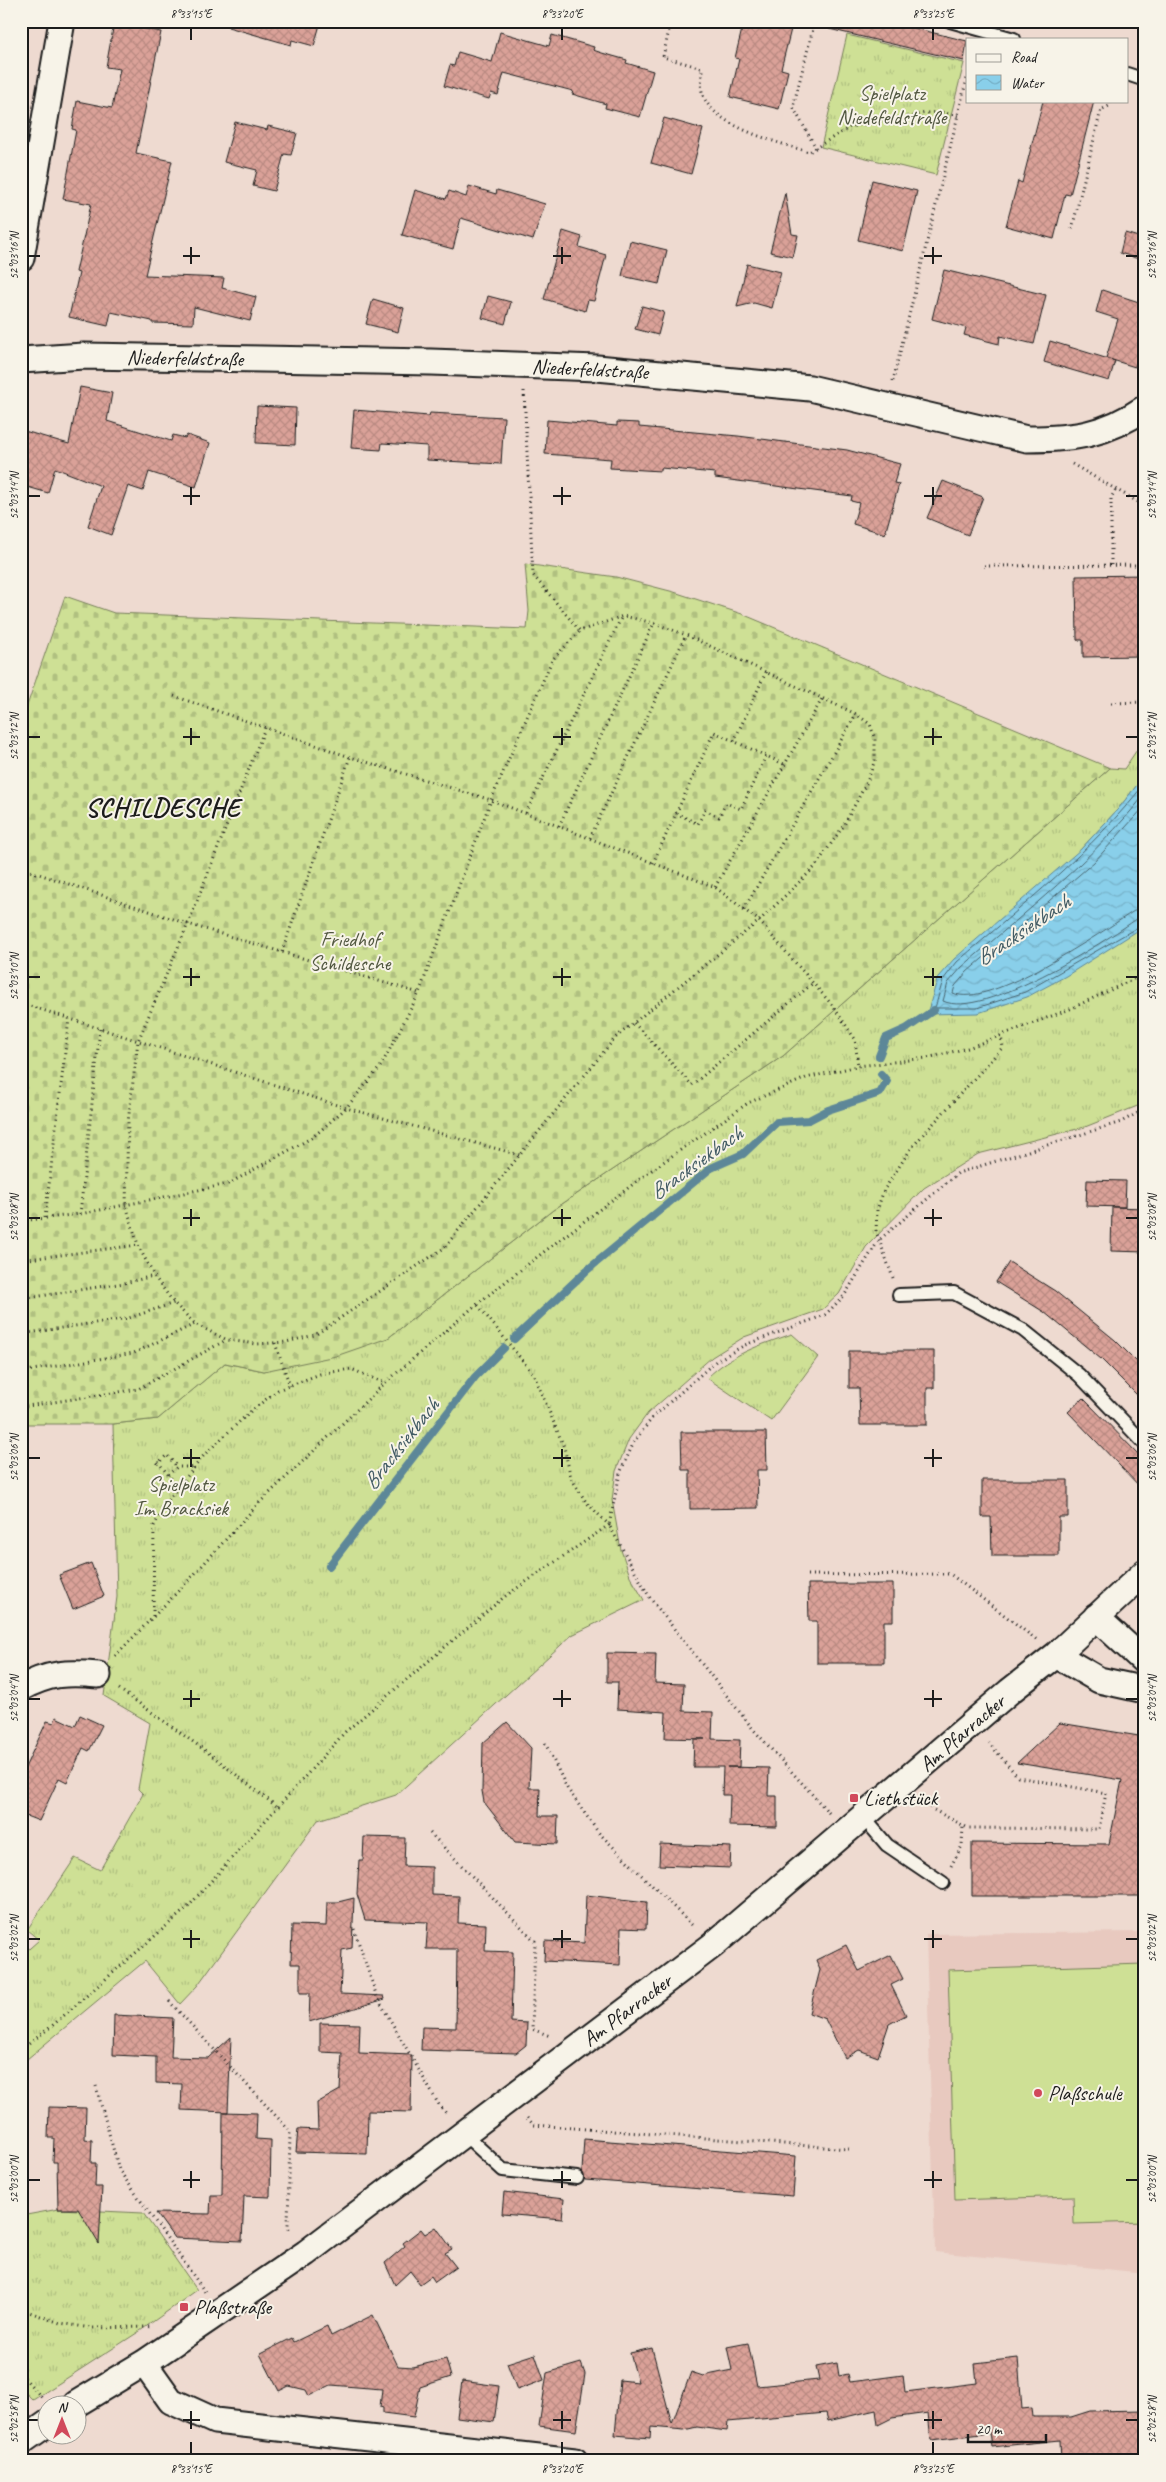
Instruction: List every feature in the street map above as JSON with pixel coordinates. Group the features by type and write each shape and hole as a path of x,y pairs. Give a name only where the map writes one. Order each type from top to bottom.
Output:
{"street":[{"path":"21,258 62,21"},
{"name":"Niederfeldstraße","path":"21,360 84,356 597,368 752,381 810,388 1027,439 1064,439 1096,434 1126,421 1145,408"},
{"name":"Am Pfarracker","path":"88,2397 144,2363 306,2253 713,1945 972,1724 1056,1655 1145,1572"},
{"path":"1096,1617 1145,1662"},
{"path":"1056,1655 1099,1680 1145,1690"},
{"path":"21,1688 39,1678 67,1672 98,1675"},
{"path":"144,2363 170,2401 215,2421 575,2461"},
{"path":"21,2442 38,2430"}],"lane":[{"path":"950,21 1010,38"},
{"path":"1128,74 1145,80"},
{"path":"899,1295 954,1292 1023,1330 1079,1375 1145,1444"},
{"path":"855,1825 942,1883"},
{"path":"464,2134 503,2170 577,2178"}],"path":[{"path":"670,21 663,57 702,68 703,96 711,107 724,118 749,132 809,152 850,127 926,112 941,112 958,116"},
{"path":"815,21 793,107 816,148"},
{"path":"887,406 966,82"},
{"path":"1072,229 1101,110 1109,106 1110,102"},
{"path":"523,365 534,575 580,631"},
{"path":"1064,439 1071,463 1145,506"},
{"path":"1111,565 1112,498 1116,489"},
{"path":"984,566 1145,565"},
{"path":"526,813 623,616"},
{"path":"21,1221 80,1214 126,1205 228,1184 313,1137 346,1108 381,1066 419,993 491,800 552,660 580,631 623,616 654,623 686,635 856,714 870,724 875,739 875,760 867,782 844,825 815,868 759,921 615,1038 444,1248 315,1335 275,1343 257,1344 227,1340 195,1324 174,1302 154,1276 138,1245 126,1205 128,1122 138,1042 188,924 265,728"},
{"path":"558,826 654,623"},
{"path":"590,838 686,635"},
{"path":"1111,702 1141,702 1140,670 1145,666"},
{"path":"734,741 766,672"},
{"path":"174,696 350,757 491,800 715,887 759,921 833,1006 855,1039 858,1066"},
{"path":"715,887 822,699"},
{"path":"744,910 856,714"},
{"path":"653,863 714,732 786,765"},
{"path":"676,813 698,824 704,810 719,817 726,802 741,810 766,756"},
{"path":"282,952 350,757"},
{"path":"21,868 188,924 419,993"},
{"path":"276,1806 210,1754 98,1675 191,1578 257,1505 385,1383 477,1304 649,1172 748,1103 806,1078 858,1066 926,1058 968,1048 1070,1010 1136,978 1145,971"},
{"path":"634,1023 692,1085 813,984"},
{"path":"21,1003 346,1108 521,1155"},
{"path":"45,1218 68,1018"},
{"path":"80,1214 100,1029"},
{"path":"899,1295 876,1231 878,1210 884,1190 912,1147 1003,1047 1001,1036"},
{"path":"21,2050 53,2025 186,1908 276,1806 345,1732 504,1597 609,1525 620,1473 634,1442 653,1417 716,1361 745,1344 825,1315 844,1296 879,1240 958,1173 1121,1122 1145,1109"},
{"path":"21,1260 138,1245"},
{"path":"21,1299 124,1283 154,1276"},
{"path":"21,1334 129,1318 174,1302"},
{"path":"477,1304 534,1375 564,1447 570,1478 586,1502 609,1525 650,1598 753,1729 855,1825"},
{"path":"21,1372 134,1353 195,1324"},
{"path":"21,1407 138,1389 227,1340"},
{"path":"275,1343 290,1386"},
{"path":"153,1617 154,1526 169,1499 195,1467 251,1411 278,1390 320,1374 352,1369 385,1383"},
{"path":"178,1468 167,1455 157,1463 178,1487"},
{"path":"168,1476 178,1468 195,1467"},
{"path":"807,1575 950,1574 1056,1655"},
{"path":"906,1781 932,1809 968,1828 1099,1829 1106,1792 1018,1777 972,1724"},
{"path":"545,1743 567,1788 598,1832 713,1945"},
{"path":"942,1883 962,1846 963,1824"},
{"path":"430,1833 534,1941 532,2029 578,2046"},
{"path":"354,1929 377,1997 439,2105 464,2134"},
{"path":"169,2001 290,2131 288,2227 306,2253"},
{"path":"96,2086 119,2170 219,2313"},
{"path":"508,2101 534,2125 849,2149"},
{"path":"197,2296 204,2291"},
{"path":"21,2309 60,2323 83,2326 152,2327"},
{"path":"21,2374 39,2394"}],"shaded area":[{"name":"Plaßschule","path":"1145,1932 1145,2273 935,2252 926,1934"}],"green space":[{"name":"Spielplatz Niedefeldstraße","path":"847,35 964,63 936,175 821,147"},
{"name":"Friedhof Schildesche","path":"525,564 616,577 674,592 742,614 1110,768 783,1056 553,1210 388,1338 336,1356 264,1371 225,1363 158,1419 113,1424 21,1424 21,723 65,596 114,613 527,629 529,611"},
{"name":"Spielplatz Im Bracksiek","path":"1145,738 1145,775 1118,809 1081,849 1138,932 1145,926 1145,1103 1085,1127 978,1154 924,1188 866,1247 839,1294 823,1309 744,1337 712,1357 648,1413 629,1439 616,1471 612,1500 621,1550 630,1576 644,1600 572,1635 396,1795 318,1820 197,1986 180,2004 145,1961 21,2064 21,1956 39,1940 27,1930 75,1858 100,1870 143,1794 138,1789 150,1723 104,1696 117,1597 113,1424 158,1419 225,1363 264,1371 388,1338 553,1210 783,1056 1110,768 1124,769"},
{"path":"792,1334 818,1357 771,1421 707,1378 736,1356 757,1346"},
{"name":"Plaßschule","path":"1144,1964 1145,2222 1074,2224 1073,2196 955,2200 948,1970"},
{"path":"59,2209 143,2213 197,2290 140,2331 42,2394 38,2394 38,2397 33,2400 21,2388 21,2216"}],"water":[{"path":"1145,775 1145,926 1066,976 1027,997 978,1013 927,1014 938,977 954,959 1081,849 1118,809"}],"building":[{"path":"228,21 321,21 314,46 292,40 291,45 228,27"},
{"path":"744,21 793,21 781,69 788,71 779,109 730,97 739,59 735,58"},
{"path":"830,21 885,21 966,41 964,61 829,29"},
{"path":"114,23 161,32 136,153 172,161 145,275 224,278 222,288 256,297 250,321 194,307 193,324 152,323 152,321 111,312 108,326 69,317 79,273 76,272 91,204 63,199 76,130 72,129 77,101 112,108 120,69 106,67"},
{"path":"500,32 549,46 552,35 594,47 593,50 627,60 626,63 653,71 640,117 605,108 606,104 572,94 573,91 504,73 498,95 491,93 489,99 444,86 450,65 454,66 458,52 492,62"},
{"path":"1043,102 1094,102 1070,195 1065,194 1054,239 1006,226 1018,181 1022,183"},
{"path":"664,118 703,129 691,174 651,163"},
{"path":"235,122 267,130 268,126 297,133 291,155 284,154 274,191 253,186 257,170 224,162"},
{"path":"872,180 917,191 903,251 858,240"},
{"path":"469,186 496,194 497,190 545,204 533,240 461,218 453,249 402,235 415,190 446,199 449,191 466,197"},
{"path":"785,193 792,234 798,235 793,257 770,252"},
{"path":"563,231 582,237 579,247 606,255 594,301 588,300 585,311 544,299"},
{"path":"1125,233 1145,239 1145,261 1120,253"},
{"path":"630,241 667,250 659,284 622,276"},
{"path":"747,264 781,272 772,308 754,303 737,307"},
{"path":"944,270 1046,295 1034,344 1000,336 999,344 964,335 966,328 932,319"},
{"path":"1102,290 1145,304 1145,335 1135,367 1106,358 1118,319 1096,312"},
{"path":"488,296 511,302 505,324 482,318"},
{"path":"373,299 404,308 398,332 366,324"},
{"path":"642,306 664,312 658,335 635,329"},
{"path":"1050,341 1115,361 1109,381 1044,362"},
{"path":"80,387 112,393 107,421 171,441 173,435 185,438 187,435 210,443 196,487 149,472 143,491 128,486 111,535 88,526 101,486 55,468 48,493 21,485 21,430 69,444"},
{"path":"257,406 296,408 295,445 256,443"},
{"path":"354,410 429,416 430,413 504,417 501,464 427,460 427,446 382,443 381,450 351,448"},
{"path":"547,420 617,426 617,422 639,423 639,427 738,436 847,450 900,464 894,483 899,484 885,534 853,524 859,503 851,501 852,496 715,478 715,473 661,468 661,471 610,468 611,459 545,454"},
{"path":"943,481 983,497 968,535 927,518"},
{"path":"1145,575 1145,639 1140,639 1140,656 1083,657 1083,640 1077,640 1076,576"},
{"path":"1087,1180 1126,1181 1125,1207 1086,1206"},
{"path":"1112,1207 1145,1208 1145,1252 1111,1251"},
{"path":"1009,1262 1055,1291 1115,1340 1145,1370 1145,1403 1101,1359 1044,1312 996,1282"},
{"path":"849,1351 934,1351 934,1388 927,1388 927,1425 860,1425 859,1388 849,1388"},
{"path":"1083,1398 1145,1461 1145,1492 1068,1412"},
{"path":"681,1432 766,1432 767,1470 757,1470 758,1508 690,1509 690,1470 682,1470"},
{"path":"982,1480 1068,1480 1068,1517 1059,1517 1059,1556 992,1556 991,1517 982,1517"},
{"path":"91,1563 104,1596 73,1609 59,1575"},
{"path":"808,1584 893,1584 893,1621 884,1621 884,1663 817,1663 817,1621 809,1621"},
{"path":"607,1653 656,1654 655,1683 684,1684 683,1711 713,1712 712,1739 740,1740 739,1767 727,1767 769,1768 768,1796 777,1796 777,1827 729,1826 730,1795 722,1795 723,1767 693,1767 694,1739 705,1739 665,1738 666,1712 617,1709 618,1682 607,1682"},
{"path":"80,1715 102,1725 89,1751 83,1748 67,1782 59,1778 39,1821 21,1814 21,1776 47,1721 54,1723 56,1717 75,1726"},
{"path":"507,1722 531,1748 529,1788 540,1788 539,1816 558,1816 557,1844 515,1842 484,1802 482,1791 483,1743"},
{"path":"1060,1723 1145,1737 1145,1896 972,1896 972,1843 1109,1844 1122,1780 1017,1763"},
{"path":"364,1837 405,1838 404,1866 432,1867 432,1895 459,1896 458,1923 486,1924 485,1951 513,1952 511,2022 527,2023 526,2045 516,2053 421,2050 422,2027 456,2028 457,1949 426,1949 428,1922 365,1920 357,1894 359,1860 363,1860"},
{"path":"660,1844 731,1847 730,1868 659,1865"},
{"path":"586,1895 647,1902 646,1929 621,1928 620,1965 544,1961 545,1941 584,1943"},
{"path":"354,1898 352,1948 342,1950 340,1994 384,1996 385,1999 309,2022 310,1993 300,1993 300,1964 291,1964 292,1925 326,1926 327,1902 338,1902"},
{"path":"846,1945 859,1971 891,1955 903,1979 891,1985 906,2015 889,2024 878,2057 859,2050 845,2058 825,2019 809,2013 820,1970 816,1960"},
{"path":"114,2015 173,2018 171,2057 208,2058 231,2037 228,2112 181,2110 182,2084 156,2083 156,2057 113,2055"},
{"path":"320,2023 360,2024 359,2053 412,2055 411,2112 368,2111 367,2154 296,2152 298,2129 318,2130 317,2103 340,2090 342,2053 320,2052"},
{"path":"49,2107 86,2108 85,2139 92,2140 91,2163 96,2163 95,2187 102,2187 99,2244 78,2209 58,2209 57,2162 53,2162 54,2138 48,2138"},
{"path":"223,2112 257,2113 256,2139 271,2140 270,2197 244,2196 242,2241 174,2238 156,2213 210,2214 211,2195 222,2195"},
{"path":"584,2139 796,2156 793,2196 585,2180 582,2171"},
{"path":"504,2192 564,2199 562,2219 502,2214"},
{"path":"436,2227 452,2249 445,2253 456,2267 435,2282 431,2276 420,2284 410,2271 395,2285 385,2263 405,2246 403,2243 421,2229 425,2234"},
{"path":"373,2315 398,2366 413,2367 446,2359 451,2377 420,2387 414,2417 383,2413 383,2408 380,2407 382,2389 331,2385 309,2396 306,2390 289,2386 279,2391 260,2354 292,2338 294,2342 327,2326 331,2336"},
{"path":"748,2343 757,2386 819,2380 816,2367 837,2363 839,2376 848,2374 850,2382 903,2375 905,2392 977,2383 975,2363 1018,2358 1022,2409 1032,2408 1033,2417 1071,2417 1090,2411 1145,2410 1145,2461 1061,2461 1060,2440 992,2447 990,2433 931,2440 928,2413 892,2418 878,2425 876,2410 828,2421 826,2413 728,2422 727,2431 697,2427 684,2430 651,2427 650,2438 615,2435 620,2380 638,2382 630,2353 652,2348 672,2424 691,2372 703,2376 732,2370 727,2347"},
{"path":"535,2354 544,2380 517,2390 507,2363"},
{"path":"581,2363 585,2374 576,2431 539,2426 547,2373"},
{"path":"462,2381 499,2386 494,2422 457,2417"}],"waterway":[{"name":"Bracksiekbach","path":"879,1056 886,1038 906,1029 934,1010"},
{"name":"Bracksiekbach","path":"514,1339 586,1271 711,1168 743,1154 777,1122 809,1120 828,1110 880,1093 887,1081 881,1074"},
{"name":"Bracksiekbach","path":"329,1566 475,1377 504,1348"}],"place":[{"name":"Liethstück","path":"854,1798"},
{"name":"Plaßschule","path":"1038,2093"},
{"name":"Plaßstraße","path":"184,2307"}],"district":[{"name":"SCHILDESCHE","path":"163,807"}]}
